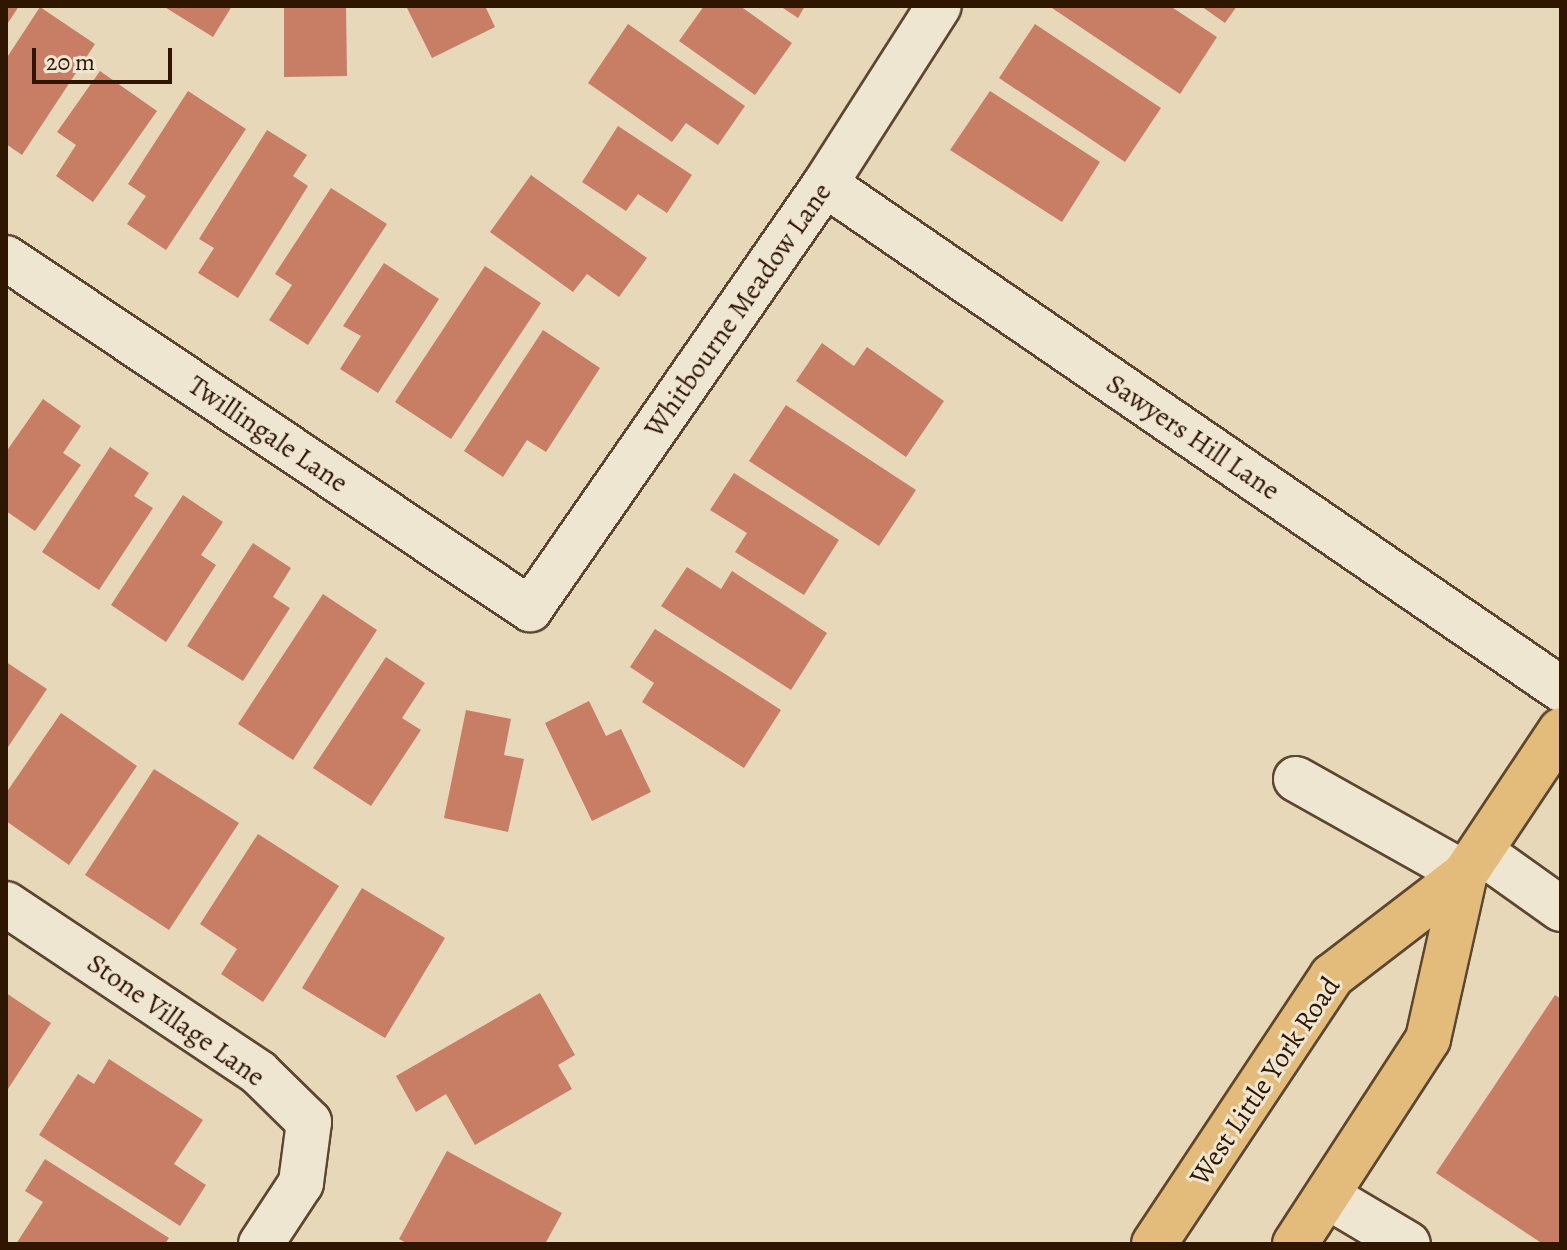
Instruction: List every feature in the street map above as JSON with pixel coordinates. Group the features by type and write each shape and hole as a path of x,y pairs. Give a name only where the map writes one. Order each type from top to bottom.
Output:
{"main road":[{"name":"West Little York Road","path":"1154,1244 1332,976 1473,863 1555,753"},
{"name":"West Little York Road","path":"1295,1244 1428,1039 1473,863"}],"street":[{"name":"Whitbourne Meadow Lane","path":"530,609 825,184 939,6"},
{"name":"Sawyers Hill Lane","path":"825,184 1561,689"},
{"name":"Twillingale Lane","path":"6,258 530,609"},
{"path":"1296,779 1473,863 1561,909"},
{"name":"Stone Village Lane","path":"6,904 259,1073 309,1122 301,1183 261,1244"},
{"path":"1327,1196 1408,1244"}],"building":[{"path":"6,6 19,6 6,26"},
{"path":"163,6 232,6 213,37"},
{"path":"284,6 346,6 347,76 284,77"},
{"path":"406,6 485,6 495,27 432,58"},
{"path":"704,6 740,6 792,43 755,95 679,41"},
{"path":"780,6 805,6 798,18"},
{"path":"1049,6 1170,6 1217,37 1180,94"},
{"path":"1201,6 1237,6 1225,23"},
{"path":"40,7 95,44 22,155 6,144 6,59"},
{"path":"628,24 745,106 718,145 686,123 672,142 588,83"},
{"path":"1035,24 1161,108 1125,162 999,78"},
{"path":"100,71 157,111 93,202 56,176 76,145 57,132"},
{"path":"188,91 246,129 166,250 127,224 146,196 128,184"},
{"path":"990,91 1100,162 1062,222 950,150"},
{"path":"618,126 692,175 667,213 638,194 626,211 582,182"},
{"path":"267,130 307,155 293,176 308,186 238,298 198,273 214,248 199,239"},
{"path":"531,175 647,258 619,297 587,274 573,292 490,232"},
{"path":"331,188 387,224 308,345 269,320 292,285 275,274"},
{"path":"384,263 439,299 378,393 340,369 361,336 343,326"},
{"path":"485,266 541,303 451,439 395,402"},
{"path":"543,330 600,368 546,452 527,440 503,477 464,451"},
{"path":"822,343 854,366 867,347 944,401 906,457 796,381"},
{"path":"43,399 81,426 63,453 81,465 35,531 6,511 6,452"},
{"path":"786,405 916,490 879,546 749,461"},
{"path":"110,447 149,473 134,496 153,508 99,590 42,552"},
{"path":"734,473 839,540 804,595 735,552 747,533 710,510"},
{"path":"183,495 223,522 201,555 216,565 166,642 111,605"},
{"path":"253,543 291,568 273,597 290,608 243,681 187,646"},
{"path":"687,567 721,589 732,571 827,633 791,690 661,606"},
{"path":"323,594 377,630 293,760 238,724"},
{"path":"655,629 781,710 744,768 642,702 654,683 630,667"},
{"path":"386,657 425,683 402,718 421,730 371,806 313,768"},
{"path":"6,662 47,689 6,750"},
{"path":"589,701 606,736 621,729 651,792 592,821 545,723"},
{"path":"466,710 511,719 504,755 524,759 508,832 444,818"},
{"path":"61,713 137,766 69,865 6,821 6,793"},
{"path":"154,769 239,823 169,930 85,875"},
{"path":"258,834 339,886 263,1002 221,974 237,949 200,924"},
{"path":"362,888 445,938 385,1038 302,988"},
{"path":"6,993 51,1023 6,1092"},
{"path":"540,993 575,1055 558,1065 572,1089 475,1145 446,1094 416,1112 396,1076"},
{"path":"1555,995 1561,999 1561,1244 1543,1244 1436,1173"},
{"path":"109,1059 203,1120 174,1164 206,1185 180,1226 39,1135 78,1074 94,1084"},
{"path":"447,1151 562,1213 545,1244 408,1244 399,1239"},
{"path":"45,1159 169,1238 165,1244 16,1244 43,1202 25,1191"}]}
